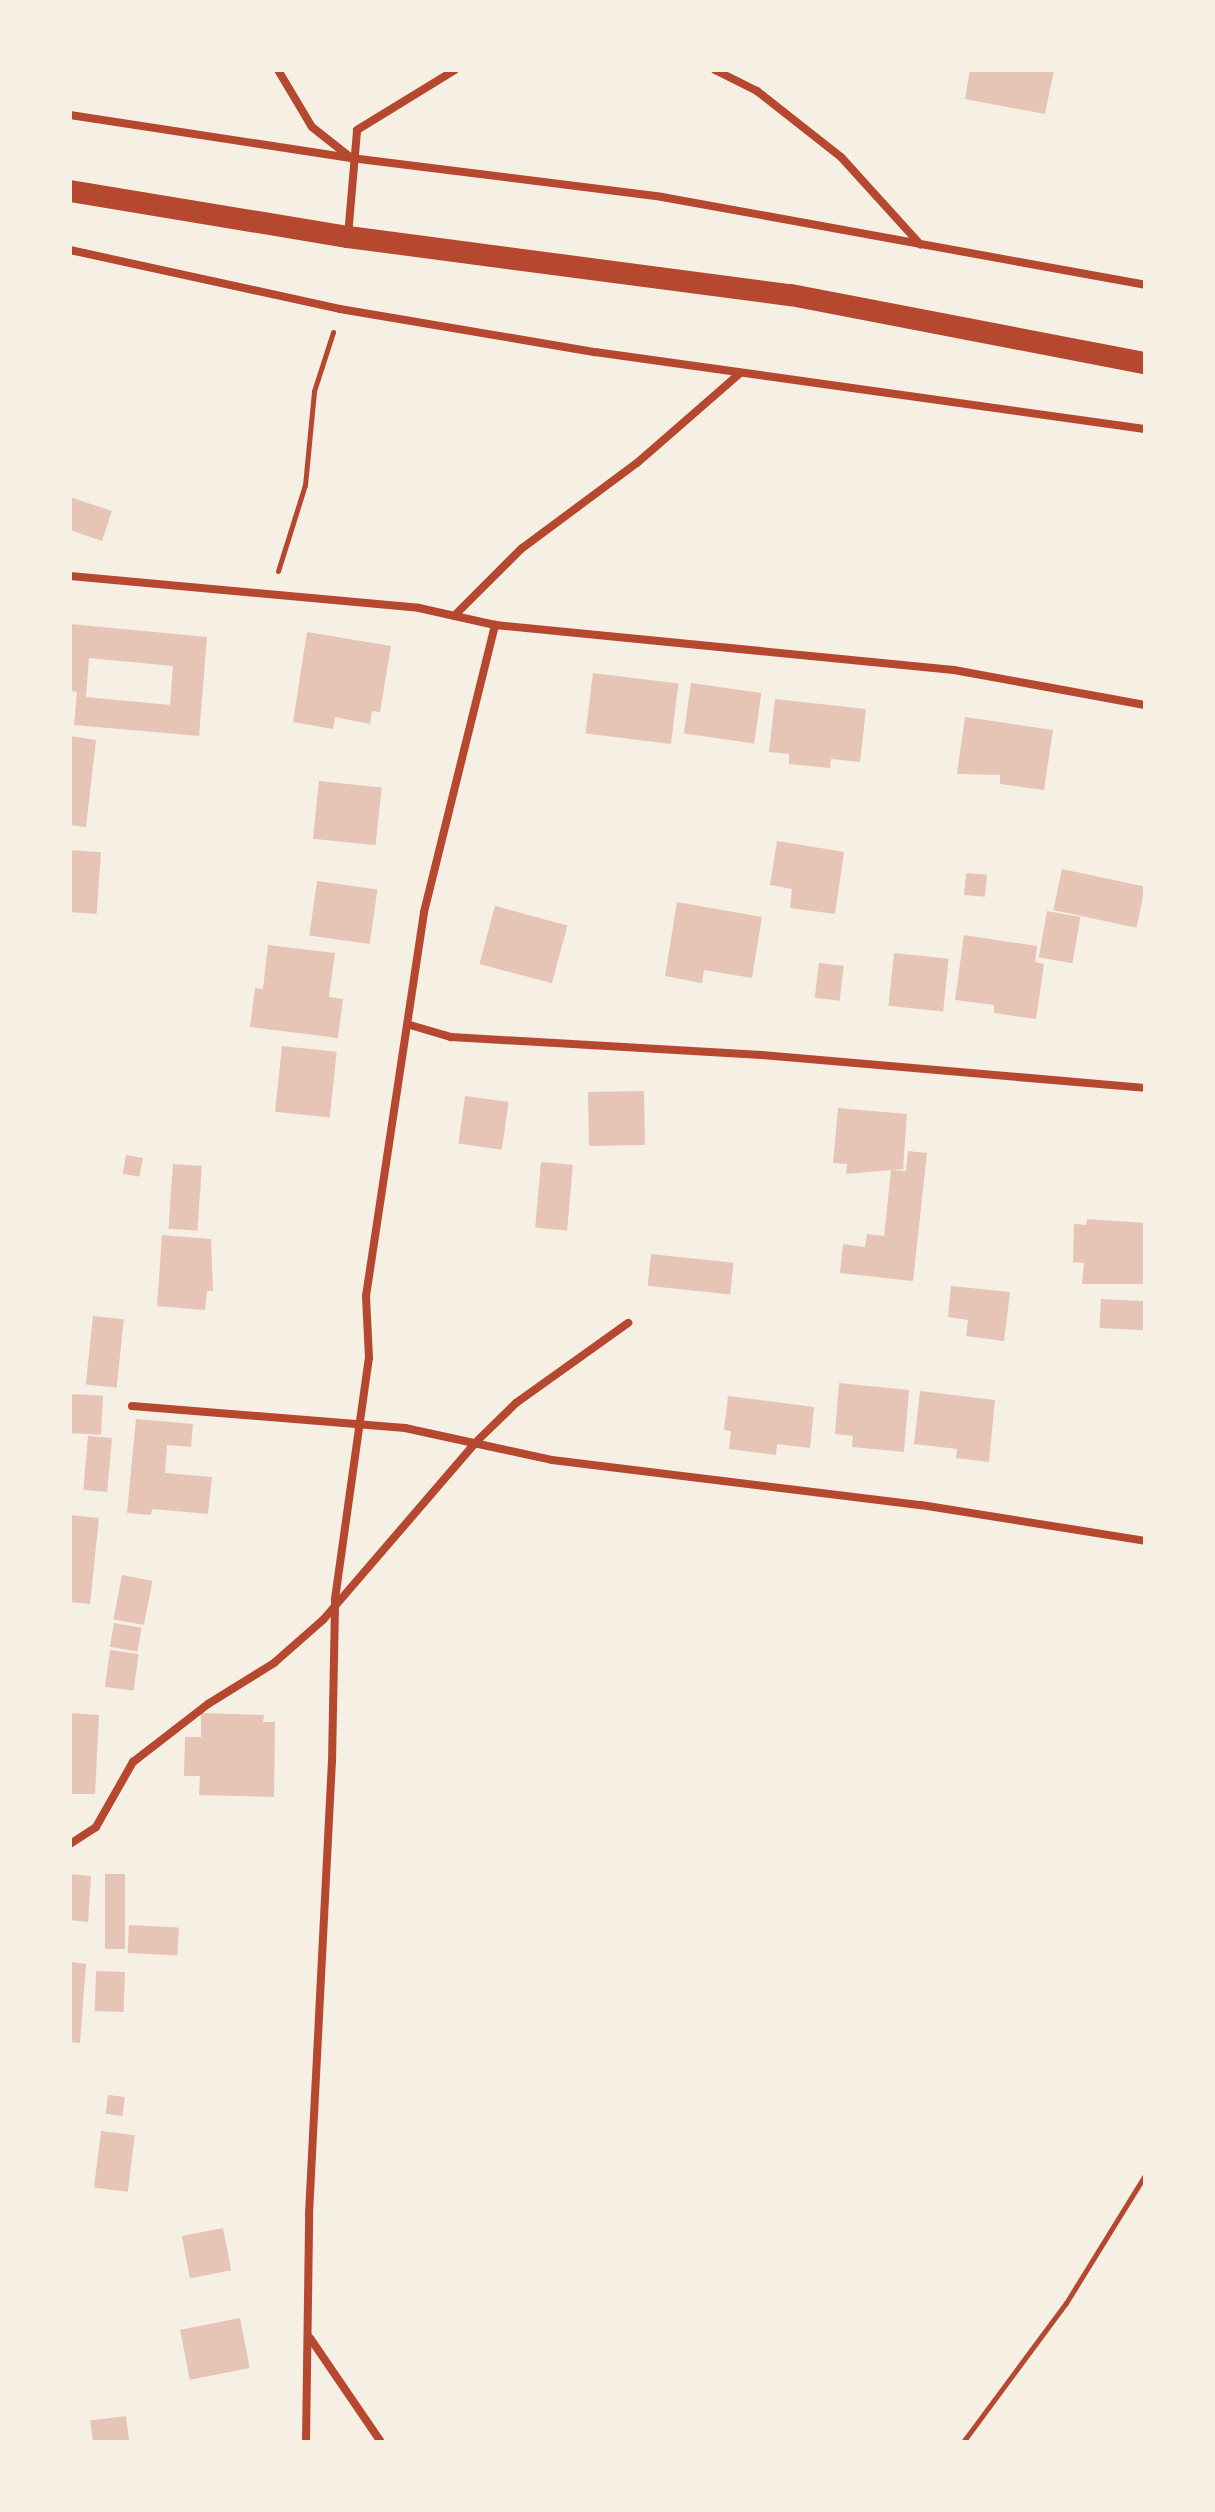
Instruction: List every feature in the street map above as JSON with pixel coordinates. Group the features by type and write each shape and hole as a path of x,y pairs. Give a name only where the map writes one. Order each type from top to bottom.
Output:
{"highway":[{"path":"70,191 348,237 791,295 1145,363"}],"street":[{"path":"278,70 312,127 351,158"},
{"path":"348,237 351,158 357,130 429,81 455,70"},
{"path":"715,70 757,91 841,157 920,244"},
{"path":"70,115 351,158 662,197 1145,285"},
{"path":"70,250 340,309 740,373 1145,429"},
{"path":"454,616 521,549 637,463 740,373"},
{"path":"70,576 270,597 419,608 495,625 954,670 1145,705"},
{"path":"306,2442 310,2338 309,2214 332,1762 335,1599 369,1358 366,1296 382,1168 410,1025 424,912 495,625"},
{"path":"410,1025 451,1037 761,1055 1145,1088"},
{"path":"70,1844 96,1827 133,1762 173,1729 283,1656 323,1620 335,1599 475,1443 516,1403 628,1323"},
{"path":"132,1406 405,1428 552,1460 921,1505 1145,1541"},
{"path":"310,2338 381,2442"}],"path":[{"path":"270,597 305,485 314,391 340,309"},
{"path":"963,2442 1066,2303 1145,2175"}],"building":[{"path":"970,70 1054,70 1045,114 965,99"},
{"path":"70,497 112,511 102,541 70,530"},
{"path":"70,624 207,637 199,736 74,725 77,692 70,691","holes":["89,658 173,666 170,705 86,697"]},
{"path":"307,632 391,646 380,712 372,711 370,724 335,717 333,729 293,722"},
{"path":"593,673 678,683 671,744 586,734"},
{"path":"691,683 761,693 754,743 684,734"},
{"path":"775,699 866,709 860,762 831,759 830,768 789,764 789,754 769,752"},
{"path":"965,717 1053,730 1044,790 1000,784 1000,775 957,774"},
{"path":"70,736 96,740 86,827 70,825"},
{"path":"319,781 382,788 376,845 313,839"},
{"path":"777,841 844,852 835,914 790,908 792,889 770,885"},
{"path":"70,850 101,852 97,914 70,912"},
{"path":"1062,869 1145,887 1136,928 1053,910"},
{"path":"966,873 987,875 985,897 964,895"},
{"path":"317,881 377,889 370,944 309,935"},
{"path":"677,902 762,917 752,978 704,970 702,983 665,976"},
{"path":"495,906 567,925 552,983 479,964"},
{"path":"1047,911 1080,917 1072,963 1039,957"},
{"path":"964,935 1037,946 1035,962 1044,964 1036,1019 994,1013 994,1005 955,1000"},
{"path":"268,945 335,953 329,997 343,999 338,1038 250,1027 255,988 263,989"},
{"path":"894,953 949,959 943,1011 888,1006"},
{"path":"819,963 844,966 840,1001 815,998"},
{"path":"282,1046 337,1052 330,1117 275,1112"},
{"path":"644,1091 645,1145 589,1146 588,1092"},
{"path":"465,1096 509,1102 502,1150 458,1144"},
{"path":"838,1108 907,1114 903,1169 846,1174 847,1164 833,1163"},
{"path":"908,1151 927,1153 913,1281 840,1273 843,1244 865,1247 867,1234 884,1236 891,1170 906,1171"},
{"path":"126,1155 143,1158 139,1177 123,1174"},
{"path":"541,1162 573,1165 567,1231 535,1228"},
{"path":"173,1164 202,1166 197,1231 168,1229"},
{"path":"1087,1219 1145,1223 1145,1284 1082,1284 1084,1263 1073,1262 1074,1224 1086,1225"},
{"path":"162,1235 211,1239 213,1291 207,1291 205,1310 157,1306"},
{"path":"651,1254 734,1263 730,1295 648,1286"},
{"path":"951,1286 1010,1292 1004,1341 966,1336 968,1320 948,1317"},
{"path":"1101,1299 1145,1301 1143,1330 1099,1328"},
{"path":"93,1316 124,1319 117,1388 86,1385"},
{"path":"839,1383 909,1390 904,1452 852,1447 853,1436 835,1434"},
{"path":"920,1391 995,1400 989,1462 956,1458 957,1449 914,1444"},
{"path":"70,1394 103,1396 101,1435 70,1433"},
{"path":"728,1396 814,1407 810,1448 777,1444 776,1455 729,1449 731,1431 724,1430"},
{"path":"136,1419 193,1424 191,1447 167,1445 165,1473 212,1477 208,1514 152,1509 151,1515 127,1513"},
{"path":"88,1436 112,1438 107,1492 83,1490"},
{"path":"70,1515 99,1518 90,1604 70,1602"},
{"path":"122,1575 152,1581 144,1625 113,1619"},
{"path":"114,1623 142,1628 137,1651 110,1647"},
{"path":"110,1650 139,1654 134,1691 105,1687"},
{"path":"70,1713 99,1715 95,1794 70,1794"},
{"path":"201,1713 264,1715 263,1722 275,1722 274,1797 199,1795 200,1776 184,1776 185,1737 201,1737"},
{"path":"70,1874 91,1876 88,1922 70,1920"},
{"path":"105,1874 125,1874 125,1949 105,1949"},
{"path":"129,1925 179,1928 177,1956 128,1953"},
{"path":"70,1962 86,1964 80,2043 70,2042"},
{"path":"96,1971 125,1972 124,2012 95,2011"},
{"path":"108,2095 125,2097 123,2116 106,2114"},
{"path":"101,2131 135,2135 128,2192 94,2188"},
{"path":"223,2228 231,2270 190,2278 182,2236"},
{"path":"240,2318 250,2368 190,2380 180,2330"},
{"path":"126,2416 129,2440 93,2442 90,2420"}]}
